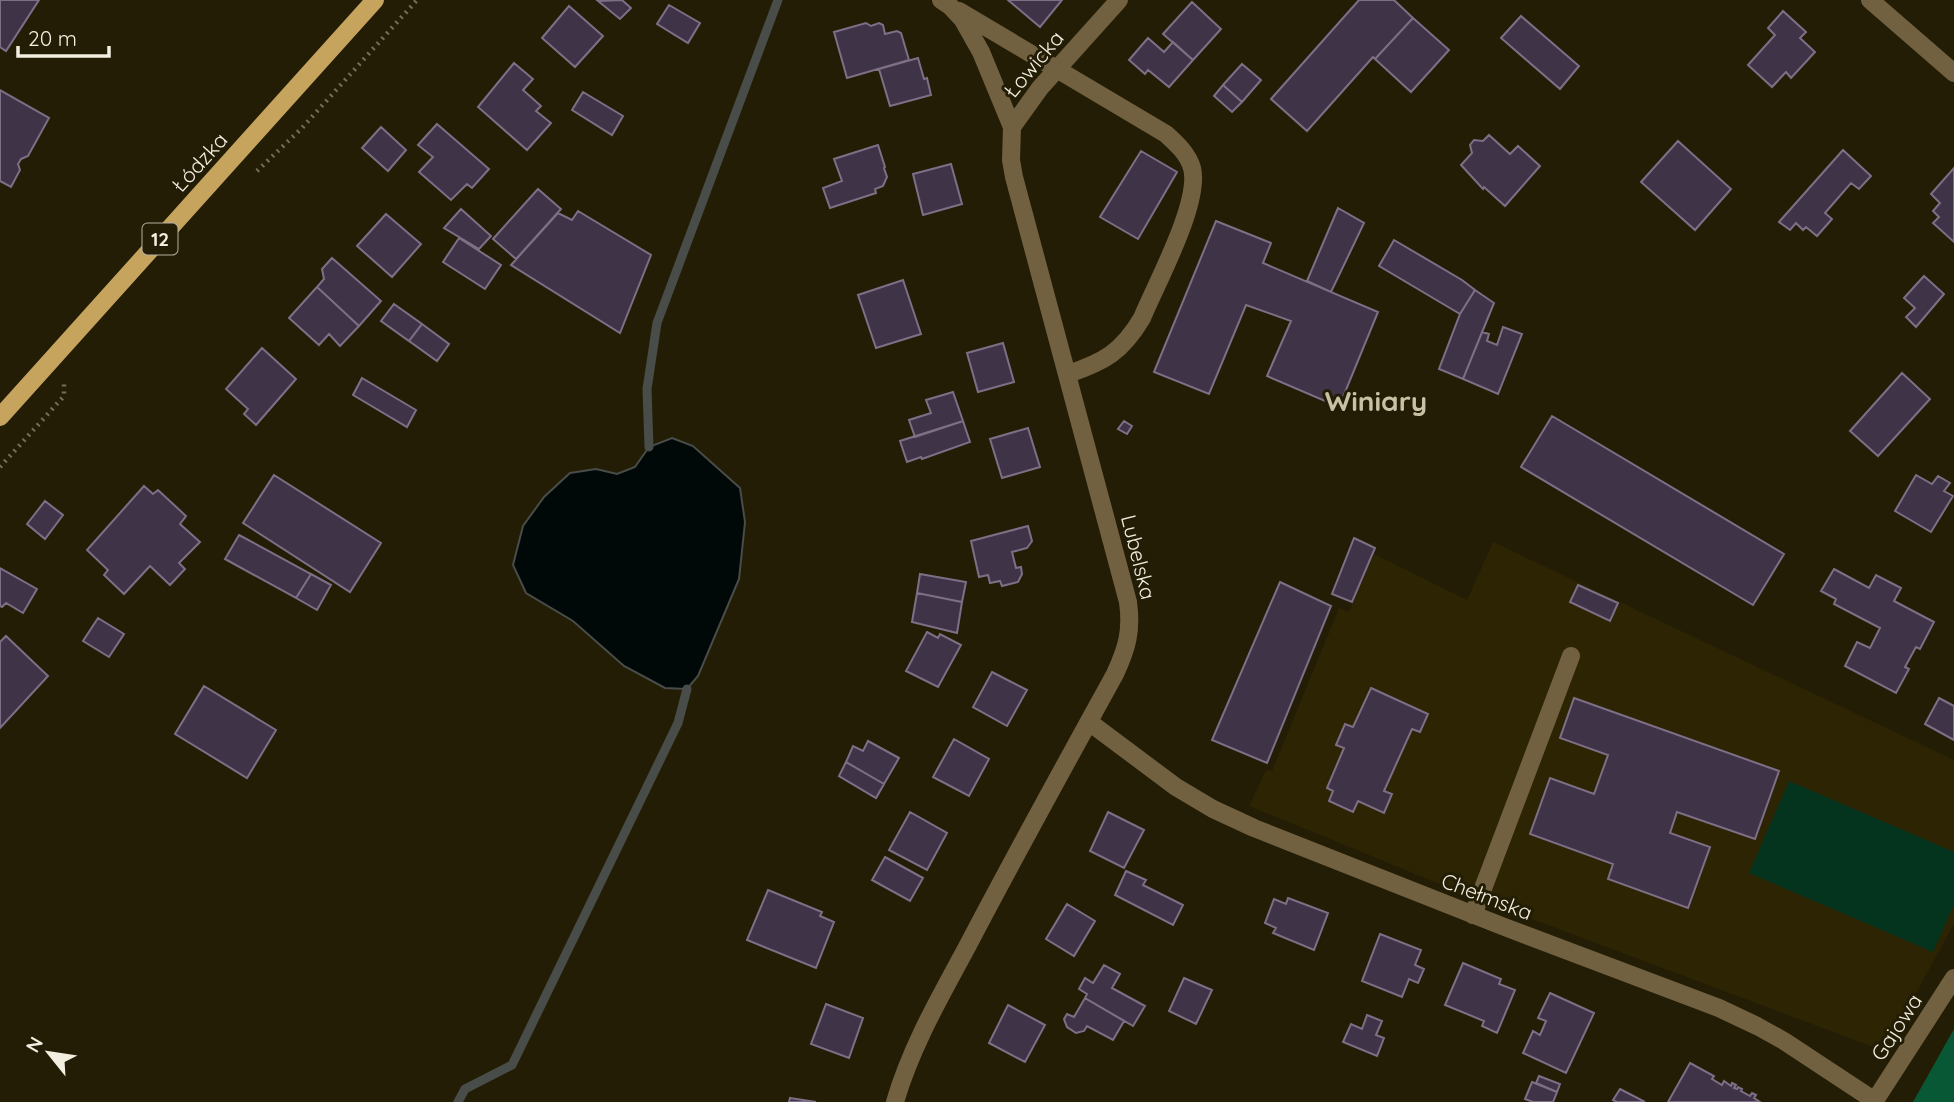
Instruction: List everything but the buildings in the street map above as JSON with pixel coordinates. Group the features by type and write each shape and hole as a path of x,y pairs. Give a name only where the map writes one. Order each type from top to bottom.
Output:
{"main road":[{"name":"Łódzka","path":"0,417 375,0"}],"street":[{"name":"Łowicka","path":"1012,127 1056,69 1119,0"},
{"path":"1870,0 1954,74"},
{"path":"945,3 1166,134 1185,153 1192,166 1195,181 1187,214 1142,318 1124,345 1111,355 1097,364 1068,374"},
{"name":"Lubelska","path":"895,1102 912,1054 933,1012 1125,653 1130,619 1128,602 1014,177 1011,160 1012,127 972,34 963,20 945,3"},
{"path":"1473,915 1571,656"},
{"name":"Chełmska","path":"1089,722 1176,787 1213,809 1254,828 1473,915 1719,1008 1784,1041 1875,1101"},
{"name":"Gajowa","path":"1875,1101 1954,978"}],"path":[{"path":"255,173 302,128 417,0"},
{"path":"0,467 64,396 64,381"}],"shaded area":[{"path":"672,438 693,446 740,488 745,522 739,579 698,676 687,689 665,688 624,666 573,621 526,593 513,565 523,526 544,497 570,473 596,469 617,474 635,467 649,447"},
{"path":"1493,542 1954,760 1954,924 1884,1051 1457,891 1249,806 1266,770 1272,771 1339,608 1349,612 1374,554 1467,600"}],"green space":[{"path":"1789,781 1954,852 1954,904 1933,952 1749,873"},
{"path":"1954,1029 1954,1102 1913,1102"}],"waterway":[{"path":"649,447 647,389 657,323 778,0"},
{"path":"458,1102 465,1089 512,1065 678,723 687,689"}],"district":[{"name":"Winiary","path":"1376,400"}]}
